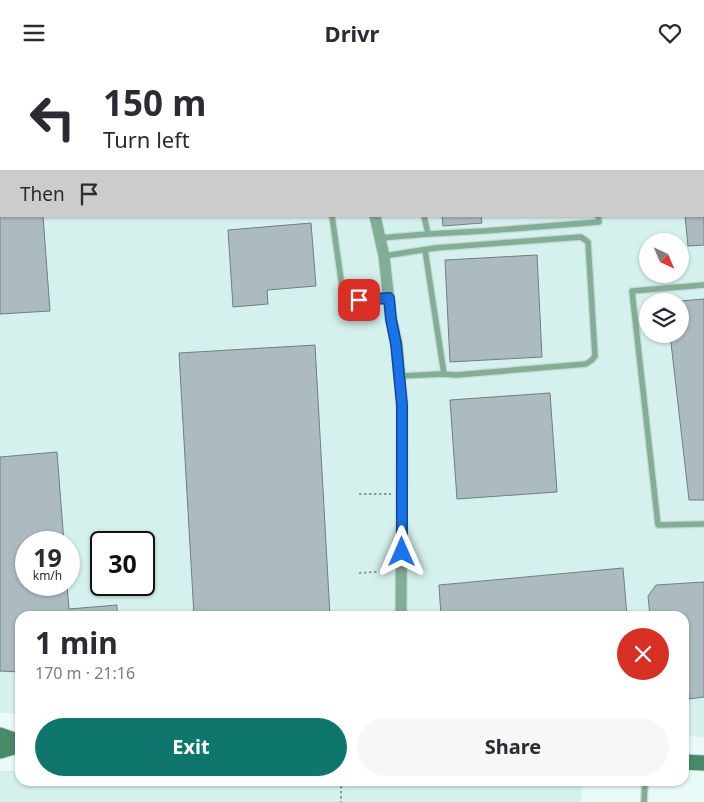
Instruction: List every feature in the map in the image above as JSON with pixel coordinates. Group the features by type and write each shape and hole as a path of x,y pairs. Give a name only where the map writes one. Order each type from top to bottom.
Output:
{"main road":[{"path":"0,735 15,741"},
{"path":"0,751 15,745"},
{"path":"689,762 704,763"}],"street":[{"path":"375,217 384,255 391,319 400,375 402,405 401,611"}],"lane":[{"path":"332,217 344,301 389,298"},
{"path":"424,217 428,234"},
{"path":"380,238 598,222 598,217"},
{"path":"384,255 435,248 580,237 588,242 595,356 592,361 577,365 456,375 400,375"},
{"path":"425,250 444,374"},
{"path":"704,285 632,291 658,525 704,524"},
{"path":"644,802 645,786"}],"path":[{"path":"359,494 402,495"},
{"path":"359,573 402,570"},
{"path":"340,786 341,802"}],"shaded area":[{"path":"0,217 704,217 704,737 689,736 689,611 15,611 15,714 0,713"},
{"path":"0,771 15,771 15,786 582,786 581,802 0,802"}],"building":[{"path":"0,217 43,217 50,311 0,314"},
{"path":"442,217 481,217 482,223 443,226"},
{"path":"685,217 704,217 704,245 689,246 689,233 687,233"},
{"path":"311,223 316,286 267,290 268,304 233,307 228,230"},
{"path":"537,255 542,357 450,362 445,260"},
{"path":"704,299 704,500 689,500 671,343 689,343 689,300"},
{"path":"315,345 330,611 194,611 179,353"},
{"path":"550,393 557,492 457,499 450,400"},
{"path":"57,452 63,531 15,531 15,596 68,596 69,609 117,605 117,611 15,611 15,672 0,671 0,457"},
{"path":"623,568 627,611 441,611 439,585"},
{"path":"704,582 704,697 689,699 689,611 650,611 648,596 656,585"}],"route":[{"path":"359,300 389,298 402,405 402,552"}]}
